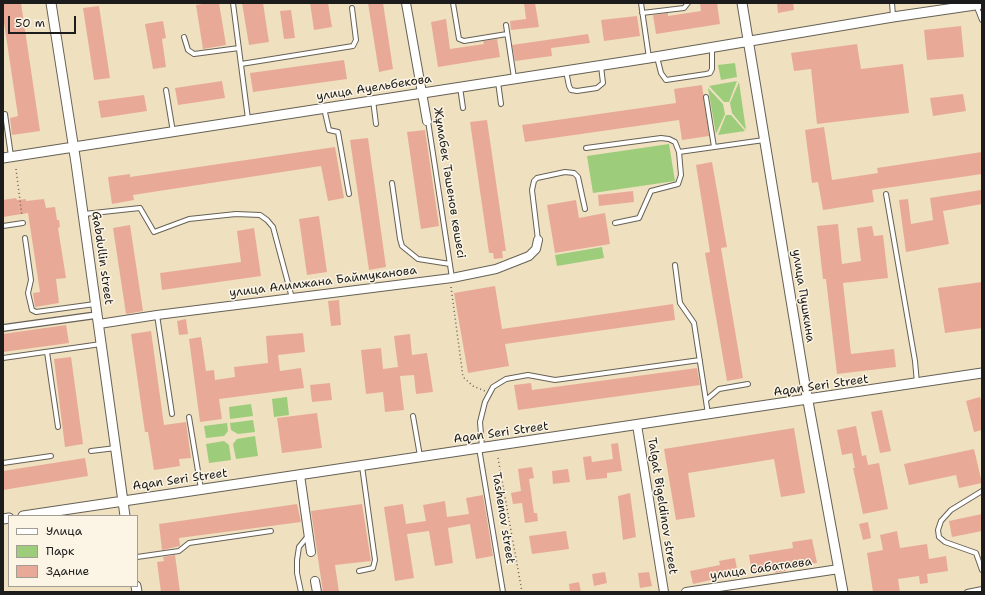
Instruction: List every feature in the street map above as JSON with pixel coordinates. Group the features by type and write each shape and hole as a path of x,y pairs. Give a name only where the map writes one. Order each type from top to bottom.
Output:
{"street":[{"name":"Gabdullin street","path":"51,3 74,148 125,515"},
{"path":"406,3 422,92"},
{"name":"улица Пушкина","path":"742,3 808,400 842,592"},
{"name":"улица Ауельбекова","path":"7,157 74,148 460,86 514,79 979,4"},
{"name":"Жұмабек Тәшенов көшесі","path":"422,92 428,120"},
{"name":"улица Алимжана Баймуканова","path":"3,328 157,314 292,299 452,278 496,269 529,256 536,249 538,240"},
{"name":"Aqan Seri Street","path":"35,515 60,513 201,489 917,384 982,373"},
{"name":"Talgat Bigeldinov street","path":"637,425 664,592"},
{"path":"300,475 309,534 310,552"},
{"name":"улица Сабатаева","path":"686,592 839,569"},
{"path":"315,581 317,592"}],"lane":[{"path":"233,3 248,120"},
{"path":"453,3 460,39 464,41 507,34"},
{"path":"641,3 653,57 666,80 710,73 712,69 712,47"},
{"path":"642,13 684,8 688,3"},
{"path":"892,3 893,17"},
{"path":"979,4 982,20"},
{"path":"241,64 353,46 356,40 352,8"},
{"path":"506,25 514,79"},
{"path":"184,37 188,50 194,54 238,48"},
{"path":"566,70 568,86 571,90 600,88 603,83 601,65"},
{"path":"498,81 502,104"},
{"path":"460,86 463,108"},
{"path":"166,90 173,132"},
{"path":"706,97 714,147"},
{"path":"373,100 376,124"},
{"path":"324,108 329,130 338,132 349,194"},
{"path":"5,114 7,157"},
{"name":"Жұмабек Тәшенов көшесі","path":"428,120 452,278"},
{"path":"586,148 661,138 669,139 674,142 679,152 681,174 678,184 652,192 639,218 616,223"},
{"path":"679,152 765,140"},
{"path":"538,240 532,190 534,180 537,178 565,172 574,173 578,177 585,209"},
{"path":"392,183 402,246 418,259 450,264"},
{"path":"886,194 915,361 917,384"},
{"path":"83,214 140,208 154,232 189,219 236,214 260,215 273,227 292,299"},
{"path":"3,226 23,223"},
{"path":"26,238 31,280 28,294 32,310 36,312 96,304"},
{"path":"675,265 680,303 694,323 708,414"},
{"path":"157,314 172,414"},
{"path":"3,358 101,344"},
{"path":"47,352 58,427"},
{"path":"489,393 498,383 506,379 528,375 555,380 700,360"},
{"path":"706,400 719,389 748,384"},
{"name":"Tashenov street","path":"489,393 484,402 480,422 480,448 503,592"},
{"path":"413,416 420,457"},
{"path":"190,417 201,489"},
{"path":"91,451 116,448"},
{"path":"3,463 51,456"},
{"path":"359,571 373,568 375,560 362,466"},
{"path":"982,491 951,510 941,521 938,530 939,537 945,542 976,553 982,570"},
{"path":"138,557 179,551 189,543 271,531"},
{"path":"302,592 296,573 298,553 299,547 309,534"},
{"path":"967,592 982,589"}],"path":[{"path":"16,169 23,223"},
{"path":"452,278 450,292 464,377 473,386 489,393"},
{"path":"498,458 522,592"}],"green space":[{"path":"735,63 737,77 721,80 718,65"},
{"path":"737,81 729,102 724,102 709,86"},
{"path":"739,82 746,130 732,113 730,103"},
{"path":"708,88 723,104 725,114 716,134"},
{"path":"726,115 731,115 745,131 718,135"},
{"path":"669,144 675,181 593,193 587,156"},
{"path":"602,247 604,258 557,266 555,255"},
{"path":"287,397 289,415 274,417 272,399"},
{"path":"251,404 253,416 230,419 229,407"},
{"path":"253,420 255,432 238,434 231,430 230,423"},
{"path":"227,423 228,431 224,436 206,438 204,426"},
{"path":"255,436 258,456 236,459 233,444 237,439"},
{"path":"224,441 229,445 231,460 209,463 206,444"}],"building":[{"path":"3,3 21,3 40,131 12,135 10,118 18,116 3,16"},
{"path":"219,3 226,45 203,49 196,5"},
{"path":"242,3 263,3 269,42 249,45"},
{"path":"310,3 328,3 332,27 314,30"},
{"path":"368,3 383,3 393,69 379,72"},
{"path":"524,3 535,3 539,27 511,30 510,21 526,19"},
{"path":"700,3 717,3 720,24 656,34 653,15 668,13 668,16 701,11"},
{"path":"777,3 793,3 794,10 778,13"},
{"path":"99,6 110,78 94,80 83,8"},
{"path":"291,10 295,38 284,39 280,11"},
{"path":"637,16 640,36 604,41 601,20"},
{"path":"446,19 450,49 484,44 483,41 497,39 500,57 438,67 431,22"},
{"path":"163,21 166,38 162,39 166,67 153,69 145,24"},
{"path":"961,26 964,57 927,60 924,30"},
{"path":"588,34 590,43 551,48 552,56 515,61 512,45"},
{"path":"857,44 861,69 903,64 909,113 817,124 811,69 794,71 791,53"},
{"path":"344,60 347,79 253,92 250,73"},
{"path":"222,81 225,98 178,105 175,88"},
{"path":"702,85 709,136 682,140 679,120 525,142 522,125 676,103 674,89"},
{"path":"963,94 966,111 933,116 930,98"},
{"path":"144,95 147,111 101,118 98,101"},
{"path":"487,120 506,251 502,251 503,258 494,259 493,253 489,253 470,122"},
{"path":"824,127 832,180 878,173 877,168 982,152 982,174 872,190 874,202 823,210 818,182 812,183 805,130"},
{"path":"425,130 439,226 421,229 407,132"},
{"path":"368,138 386,267 369,270 350,140"},
{"path":"335,147 344,198 328,201 321,166 133,195 134,200 112,204 108,177 130,174 130,177"},
{"path":"712,162 727,247 721,248 743,378 727,381 705,253 710,252 696,165"},
{"path":"981,190 982,204 943,211 949,244 906,252 899,200 908,199 911,224 933,220 930,198"},
{"path":"633,191 634,202 599,206 598,195"},
{"path":"16,198 17,200 26,199 26,201 44,199 46,208 55,207 57,220 59,220 60,227 58,228 66,278 56,279 59,303 35,307 33,293 40,292 28,213 3,217 3,200"},
{"path":"576,200 579,218 605,213 610,244 555,253 547,205"},
{"path":"319,216 327,272 307,275 299,219"},
{"path":"838,224 842,264 861,261 857,228 872,226 874,236 883,235 888,278 843,283 851,354 894,349 896,367 837,374 826,279 823,279 817,226"},
{"path":"130,225 143,311 126,314 113,228"},
{"path":"254,228 261,276 162,290 160,273 241,262 237,231"},
{"path":"982,282 982,328 945,333 938,288"},
{"path":"495,286 502,329 673,304 675,320 505,344 509,366 468,373 454,293"},
{"path":"339,300 341,325 331,326 328,301"},
{"path":"186,319 188,334 179,335 177,321"},
{"path":"66,325 69,343 3,352 3,334"},
{"path":"151,331 164,425 186,422 191,458 179,459 180,466 154,470 148,432 145,432 131,334"},
{"path":"303,333 305,352 278,355 280,371 301,368 304,388 219,399 222,419 200,422 189,339 201,337 206,371 214,370 215,380 235,377 234,367 268,363 266,336"},
{"path":"410,334 412,355 427,353 433,392 416,394 414,375 400,376 404,410 385,412 383,392 366,394 361,350 381,348 383,369 398,367 394,336"},
{"path":"71,357 83,444 65,447 54,359"},
{"path":"697,368 700,385 518,410 514,385 531,383 532,390"},
{"path":"330,383 332,400 312,402 310,385"},
{"path":"980,397 982,405 982,430 974,432 966,401"},
{"path":"882,410 891,451 880,453 871,412"},
{"path":"317,413 322,448 282,453 277,418"},
{"path":"856,426 862,456 866,455 868,465 879,463 888,509 863,514 853,468 855,468 852,453 842,455 837,430"},
{"path":"794,428 805,493 781,497 774,459 688,473 695,517 676,520 664,449"},
{"path":"618,443 622,471 607,473 607,478 586,480 583,457 591,456 592,462 613,459 611,444"},
{"path":"974,449 982,483 959,488 956,475 909,485 904,464"},
{"path":"85,458 88,476 3,490 3,471"},
{"path":"532,467 534,478 529,479 534,513 537,513 538,521 525,523 522,503 513,504 511,493 521,491 518,469"},
{"path":"568,469 570,482 553,484 552,471"},
{"path":"630,493 636,537 623,540 618,496"},
{"path":"483,495 493,556 476,559 470,524 448,528 453,563 435,566 429,531 407,534 414,578 395,581 384,507 403,504 406,524 426,521 423,505 445,501 447,517 469,514 466,498"},
{"path":"297,504 301,522 179,538 180,546 162,550 159,524"},
{"path":"362,504 371,561 335,565 339,592 323,592 311,511"},
{"path":"982,514 982,531 952,537 949,521"},
{"path":"868,522 871,538 863,540 859,524"},
{"path":"566,531 569,549 532,554 529,536"},
{"path":"897,531 900,548 927,544 929,559 946,556 948,571 927,574 928,583 920,584 919,576 898,579 900,592 873,592 867,553 883,550 880,535"},
{"path":"812,539 817,563 785,568 786,571 775,573 774,570 752,574 749,555 793,548 792,542"},
{"path":"175,555 180,592 161,592 157,562 164,561 163,557"},
{"path":"735,558 738,574 693,584 690,571 720,565 719,561"},
{"path":"605,572 607,583 594,586 592,574"},
{"path":"649,572 652,586 640,588 638,573"},
{"path":"579,582 581,592 570,592 569,584"}]}
